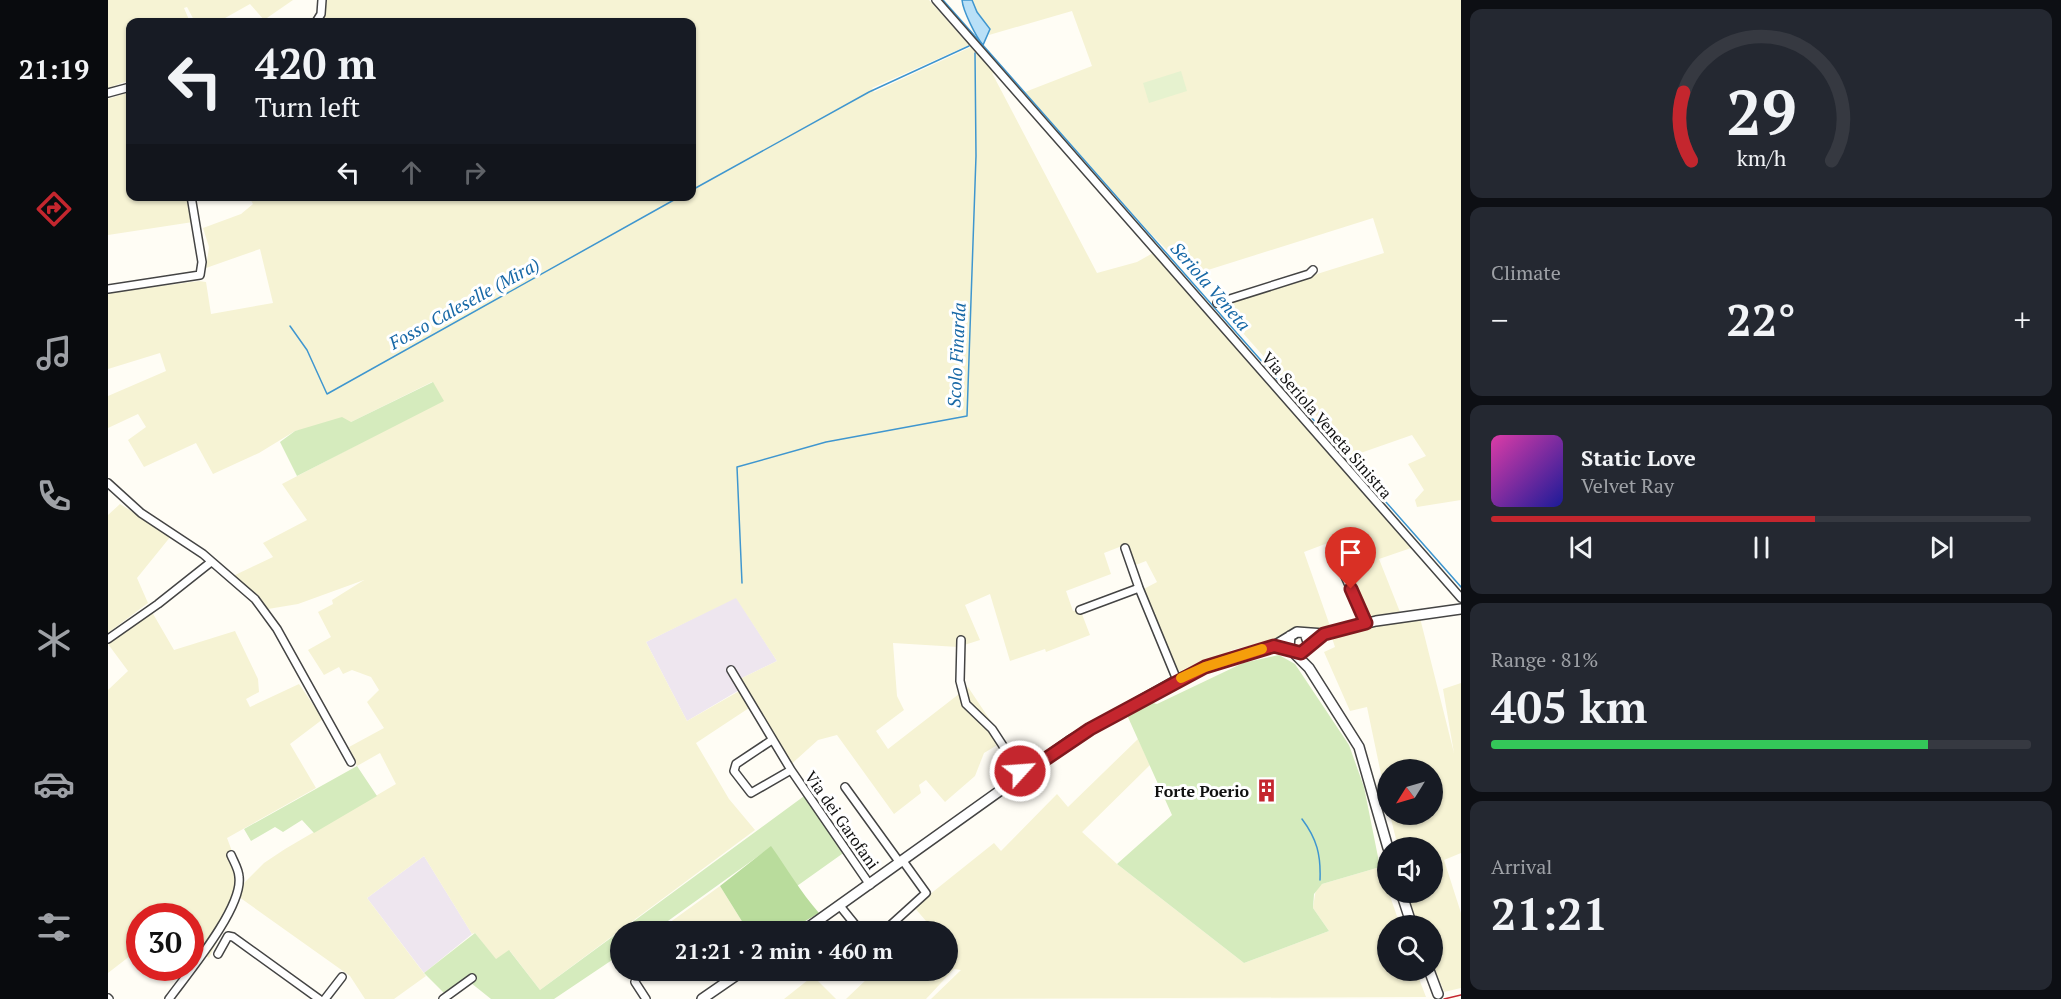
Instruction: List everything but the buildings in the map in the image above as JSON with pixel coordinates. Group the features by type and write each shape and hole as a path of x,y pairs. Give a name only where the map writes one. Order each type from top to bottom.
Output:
{"street":[{"path":"318,18 321,15 322,0"},
{"name":"Via Seriola Veneta Sinistra","path":"936,0 1461,598"},
{"path":"108,93 126,88"},
{"path":"108,289 200,275 202,262 192,201"},
{"path":"1216,303 1309,274 1313,270"},
{"path":"108,483 141,513 192,546 264,610 351,762"},
{"path":"1125,548 1177,680"},
{"path":"108,639 158,604 211,562"},
{"path":"1343,572 1366,623"},
{"path":"1080,610 1139,588"},
{"path":"818,921 1071,740 1177,680 1225,660 1274,646 1297,632 1324,634 1366,623 1461,609"},
{"path":"1305,633 1309,647 1309,668"},
{"path":"1274,646 1301,653 1324,634"},
{"path":"1290,636 1288,642 1292,651 1309,668 1359,747 1385,837"},
{"path":"961,640 960,681 966,704 992,729 1022,775"},
{"name":"Via dei Garofani","path":"731,670 791,770 870,885"},
{"name":"Via dei Garofani","path":"772,740 736,764 734,771 752,793 791,770"},
{"path":"846,787 926,893 895,921"},
{"path":"169,999 213,940 231,905 240,877 231,855"},
{"path":"840,906 852,921"},
{"path":"219,954 228,936 233,937 319,999"},
{"path":"325,999 342,977"},
{"path":"443,999 472,978"},
{"path":"702,999 728,981"},
{"path":"1433,981 1438,994"},
{"path":"635,982 646,999"}],"shaded area":[{"path":"108,0 293,0 267,18 262,18 250,4 225,18 193,18 187,7 184,8 188,18 126,18 126,81 108,88"},
{"path":"327,0 929,0 969,45 872,88 874,92 971,47 996,75 992,73 1097,273 1137,262 1153,253 1411,548 1379,559 1400,612 1367,618 1333,541 1304,552 1330,626 1232,650 1173,677 1140,591 1157,582 1146,561 1128,568 1122,546 1104,553 1111,574 1066,591 1073,611 1080,609 1090,635 1046,652 1045,649 1010,661 990,594 965,605 980,640 958,647 893,643 897,696 904,710 876,731 888,749 968,687 1004,741 984,753 975,776 945,802 926,780 919,785 921,793 894,814 837,735 818,740 787,768 752,706 696,743 729,799 755,830 633,921 610,921 610,938 540,990 510,951 496,960 475,933 472,934 424,856 367,898 426,976 394,999 365,999 350,976 239,897 209,958 204,954 204,903 126,903 126,959 108,973 108,690 128,671 108,644 152,612 174,650 235,631 258,679 259,692 246,699 250,707 299,684 323,719 290,744 316,788 227,838 244,883 264,863 285,849 396,784 380,753 357,766 349,747 384,728 367,702 379,690 371,677 352,670 343,674 339,667 324,675 308,650 331,637 318,612 333,604 332,600 364,580 298,604 268,609 258,595 233,576 273,557 263,543 307,520 282,484 443,400 432,382 351,422 295,431 259,453 213,474 196,443 144,467 128,440 146,427 138,414 108,428 108,396 166,371 160,353 108,369 108,293 199,281 206,282 211,314 273,303 260,249 206,268 209,247 203,228 241,214 253,204 251,201 696,201 696,18 322,18","holes":["736,598 777,661 740,679 741,690 687,721 646,642"]},
{"path":"972,0 1461,0 1461,500 1417,507 1415,500 1424,490 1408,464 1426,456 1412,435 1352,456 1218,305 1384,253 1373,218 1192,275 1148,231 1025,92 1092,66 1072,11 989,35 990,29 977,12"},
{"path":"126,93 126,201 188,201 193,222 108,235 108,99"},
{"path":"120,504 171,536 137,578 148,603 108,633 108,515"},
{"path":"736,597 777,661 740,679 741,689 687,721 646,642"},
{"path":"1420,618 1454,753 1443,689 1461,683 1461,853 1444,860 1461,913 1461,988 1444,992 1440,981 1443,981 1443,915 1414,915 1410,903 1443,903 1443,837 1396,837 1392,825 1443,825 1443,759 1378,759 1367,707 1350,711 1324,652 1335,647 1331,635"},
{"path":"1138,739 1150,765 1082,832 1117,864 1244,963 1329,931 1313,908 1316,888 1322,884 1377,868 1377,903 1392,903 1397,915 1377,915 1377,981 1420,981 1426,997 931,999 950,981 958,981 958,973 961,970 958,970 958,921 926,921 914,907 994,843 1001,851 1057,794 1068,807"},
{"path":"424,856 472,934 424,973 367,898"},
{"path":"720,886 742,921 672,921"},
{"path":"807,981 818,981 836,999 784,999"},
{"path":"865,981 943,981 926,999 846,999"}],"green space":[{"path":"1181,71 1187,91 1149,103 1143,83"},
{"path":"433,382 444,401 297,476 280,442 295,431 342,417 351,422"},
{"path":"1279,655 1295,664 1349,745 1364,787 1377,852 1377,868 1322,884 1314,894 1313,908 1329,931 1244,963 1117,864 1172,815 1127,715 1149,702 1157,704 1243,663"},
{"path":"357,766 377,796 314,833 302,820 283,832 275,827 251,841 244,829"},
{"path":"811,791 849,849 797,886 771,847 668,921 634,921"},
{"path":"771,846 819,913 805,921 742,921 720,886"},
{"path":"475,933 496,959 509,950 540,990 610,939 610,961 554,999 491,999 471,983 445,994 424,973"}],"water":[{"path":"962,0 972,0 977,12 990,29 983,45 970,24"}],"waterway":[{"name":"Seriola Veneta","path":"943,0 1461,587"},
{"name":"Fosso Caleselle (Mira)","path":"696,188 869,92 969,46"},
{"name":"Scolo Finarda","path":"742,583 737,467 826,442 967,416 976,156 975,53"},
{"name":"Fosso Caleselle (Mira)","path":"290,326 307,350 327,394 672,201"},
{"path":"1302,819 1317,848 1320,880"}],"railway":[{"path":"1444,999 1461,995"}],"slow traffic":[{"path":"1181,678 1235,656 1262,649"}],"place":[{"name":"Forte Poerio","path":"1267,791"}],"route":[{"path":"1020,771 1022,775 1071,740 1177,680 1205,667 1274,646 1286,647 1296,653 1301,653 1324,634 1366,623 1351,589"}]}
